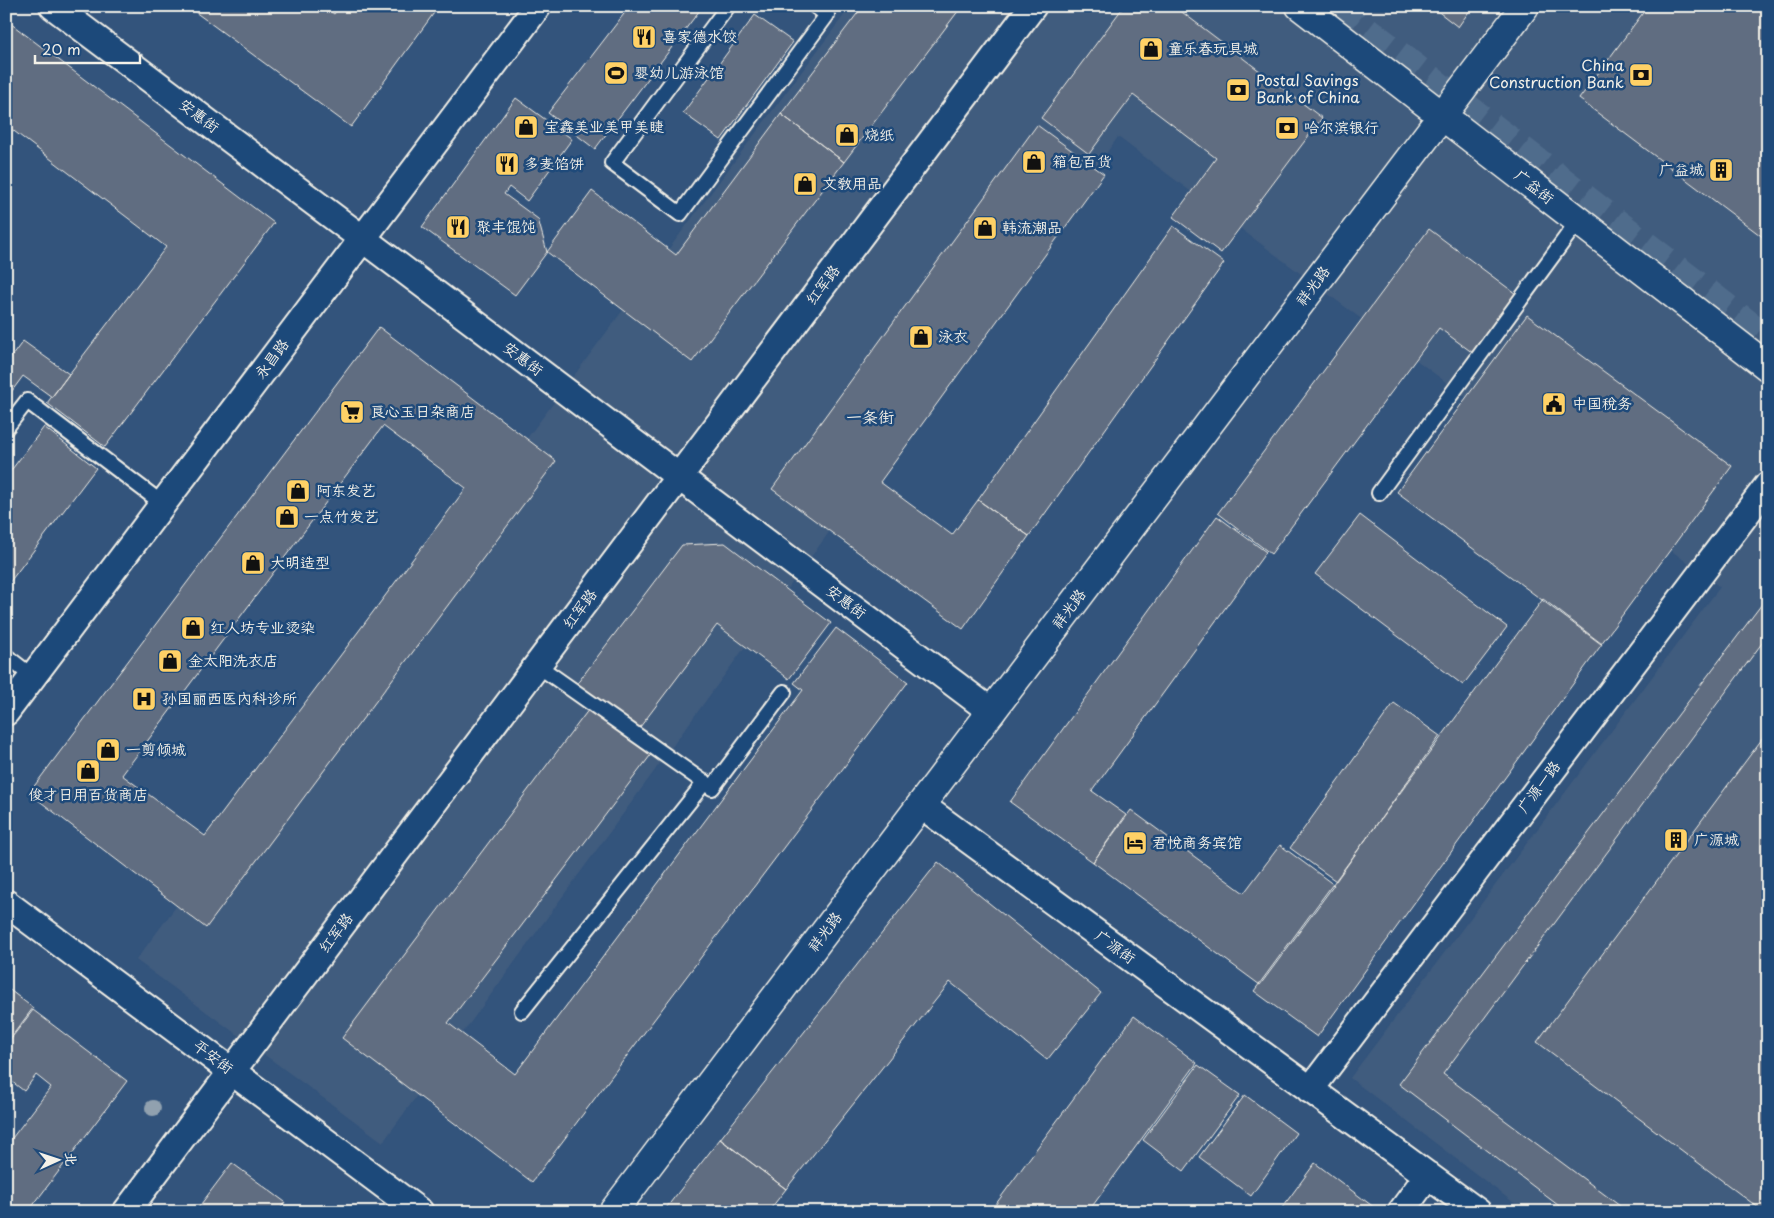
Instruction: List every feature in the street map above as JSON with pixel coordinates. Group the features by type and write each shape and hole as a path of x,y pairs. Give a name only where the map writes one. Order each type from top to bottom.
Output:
{"street":[{"name":"安惠街","path":"53,6 992,712"},
{"name":"永昌路","path":"6,712 538,6"},
{"name":"红军路","path":"126,1212 1033,6"},
{"name":"广益街","path":"1300,6 1768,367"},
{"name":"祥光路","path":"613,1212 1526,6"},
{"name":"广源一路","path":"1310,1090 1768,485"},
{"name":"广源街","path":"921,805 1478,1212"},
{"name":"平安街","path":"6,903 420,1212"},
{"path":"1401,1212 1428,1175"}],"lane":[{"path":"728,6 612,163 680,214 827,15 815,6"},
{"path":"1379,494 1578,221"},
{"path":"6,428 27,401 163,504"},
{"path":"6,656 33,677"},
{"path":"537,665 712,788 784,692"},
{"path":"522,1011 705,782"}],"shaded area":[{"path":"851,6 1768,6 1768,1212 1526,1212 1350,1078 1720,587 1118,137 383,1142 136,960"}],"building":[{"path":"187,6 324,6 334,14 340,6 439,6 351,127"},
{"path":"630,6 703,6 595,149 548,113"},
{"path":"863,6 962,6 844,162 781,114"},
{"path":"1124,6 1174,6 1322,118 1221,253 1173,217 1216,158 1133,95 1089,154 1041,118"},
{"path":"1431,6 1473,6 1458,27"},
{"name":"广益城","path":"1648,6 1768,6 1768,241 1579,99"},
{"path":"755,15 793,42 721,140 683,113"},
{"path":"6,20 274,223 105,447 47,403 166,247 6,125"},
{"path":"516,98 572,139 527,201 509,187 504,194 538,219 547,252 515,295 422,227"},
{"path":"781,114 844,162 692,362 547,252 592,191 676,255"},
{"path":"1037,125 1104,174 880,482 952,535 978,500 1029,536 963,629 772,489"},
{"path":"1173,226 1224,263 1029,536 978,500"},
{"path":"1429,229 1516,294 1473,353 1439,328 1271,554 1218,513"},
{"name":"中国税务","path":"1527,315 1732,466 1601,644 1397,492"},
{"path":"379,327 556,461 206,928 29,793","holes":["383,426 466,488 205,836 122,775"]},
{"path":"23,341 69,374 52,397 23,376 6,399 6,364"},
{"path":"44,427 96,468 6,587 6,477"},
{"path":"1360,515 1507,627 1463,685 1315,574"},
{"path":"1217,516 1266,552 1092,791 1126,815 1093,862 1010,802"},
{"path":"725,543 831,623 789,679 717,625 637,731 576,685 682,545"},
{"name":"广源城","path":"1768,596 1768,1212 1567,1212 1399,1084"},
{"path":"1543,599 1602,644 1317,1037 1254,991"},
{"path":"836,628 908,682 532,1182 342,1038 592,705 653,752 448,1023 515,1074 803,690 794,683"},
{"path":"1768,635 1768,731 1537,1042 1764,1212 1628,1212 1443,1074"},
{"path":"1394,703 1440,736 1336,881 1290,848"},
{"path":"1131,810 1244,893 1280,845 1334,885 1260,985 1093,862"},
{"path":"938,862 1101,993 1047,1060 950,982 786,1189 720,1139"},
{"path":"6,987 33,1008 6,1044"},
{"path":"33,1010 127,1081 28,1212 6,1212 6,1146 51,1087 36,1075 24,1091 6,1077 6,1045"},
{"path":"1134,1016 1197,1063 1088,1212 990,1212"},
{"path":"1198,1065 1240,1095 1184,1171 1143,1140"},
{"path":"1245,1095 1296,1133 1251,1196 1199,1157"},
{"path":"720,1139 786,1189 768,1212 663,1212"},
{"path":"232,1163 285,1202 278,1212 195,1212"},
{"path":"1315,1163 1375,1208 1372,1212 1279,1212"}],"tunnel":[{"path":"1337,6 1768,338"}],"place":[{"name":"喜家德水饺","path":"644,37"},
{"name":"童乐春玩具城","path":"1151,49"},
{"name":"婴幼儿游泳馆","path":"616,73"},
{"name":"China Construction Bank","path":"1641,75"},
{"name":"Postal Savings Bank of China","path":"1238,90"},
{"name":"宝鑫美业美甲美睫","path":"526,127"},
{"name":"哈尔滨银行","path":"1287,128"},
{"name":"烧纸","path":"847,135"},
{"name":"箱包百货","path":"1034,162"},
{"name":"多麦馅饼","path":"507,164"},
{"name":"广益城","path":"1721,170"},
{"name":"文教用品","path":"805,184"},
{"name":"聚丰馄饨","path":"458,227"},
{"name":"韩流潮品","path":"985,228"},
{"name":"泳衣","path":"921,337"},
{"name":"中国税务","path":"1554,404"},
{"name":"良心玉日杂商店","path":"352,412"},
{"name":"阿东发艺","path":"298,491"},
{"name":"一点竹发艺","path":"287,517"},
{"name":"大明造型","path":"253,563"},
{"name":"红人坊专业烫染","path":"193,628"},
{"name":"金太阳洗衣店","path":"170,661"},
{"name":"孙国丽西医内科诊所","path":"144,699"},
{"name":"一剪倾城","path":"108,750"},
{"name":"俊才日用百货商店","path":"88,771"},
{"name":"广源城","path":"1676,840"},
{"name":"君悦商务宾馆","path":"1135,843"}],"district":[{"name":"一条街","path":"870,417"}]}
